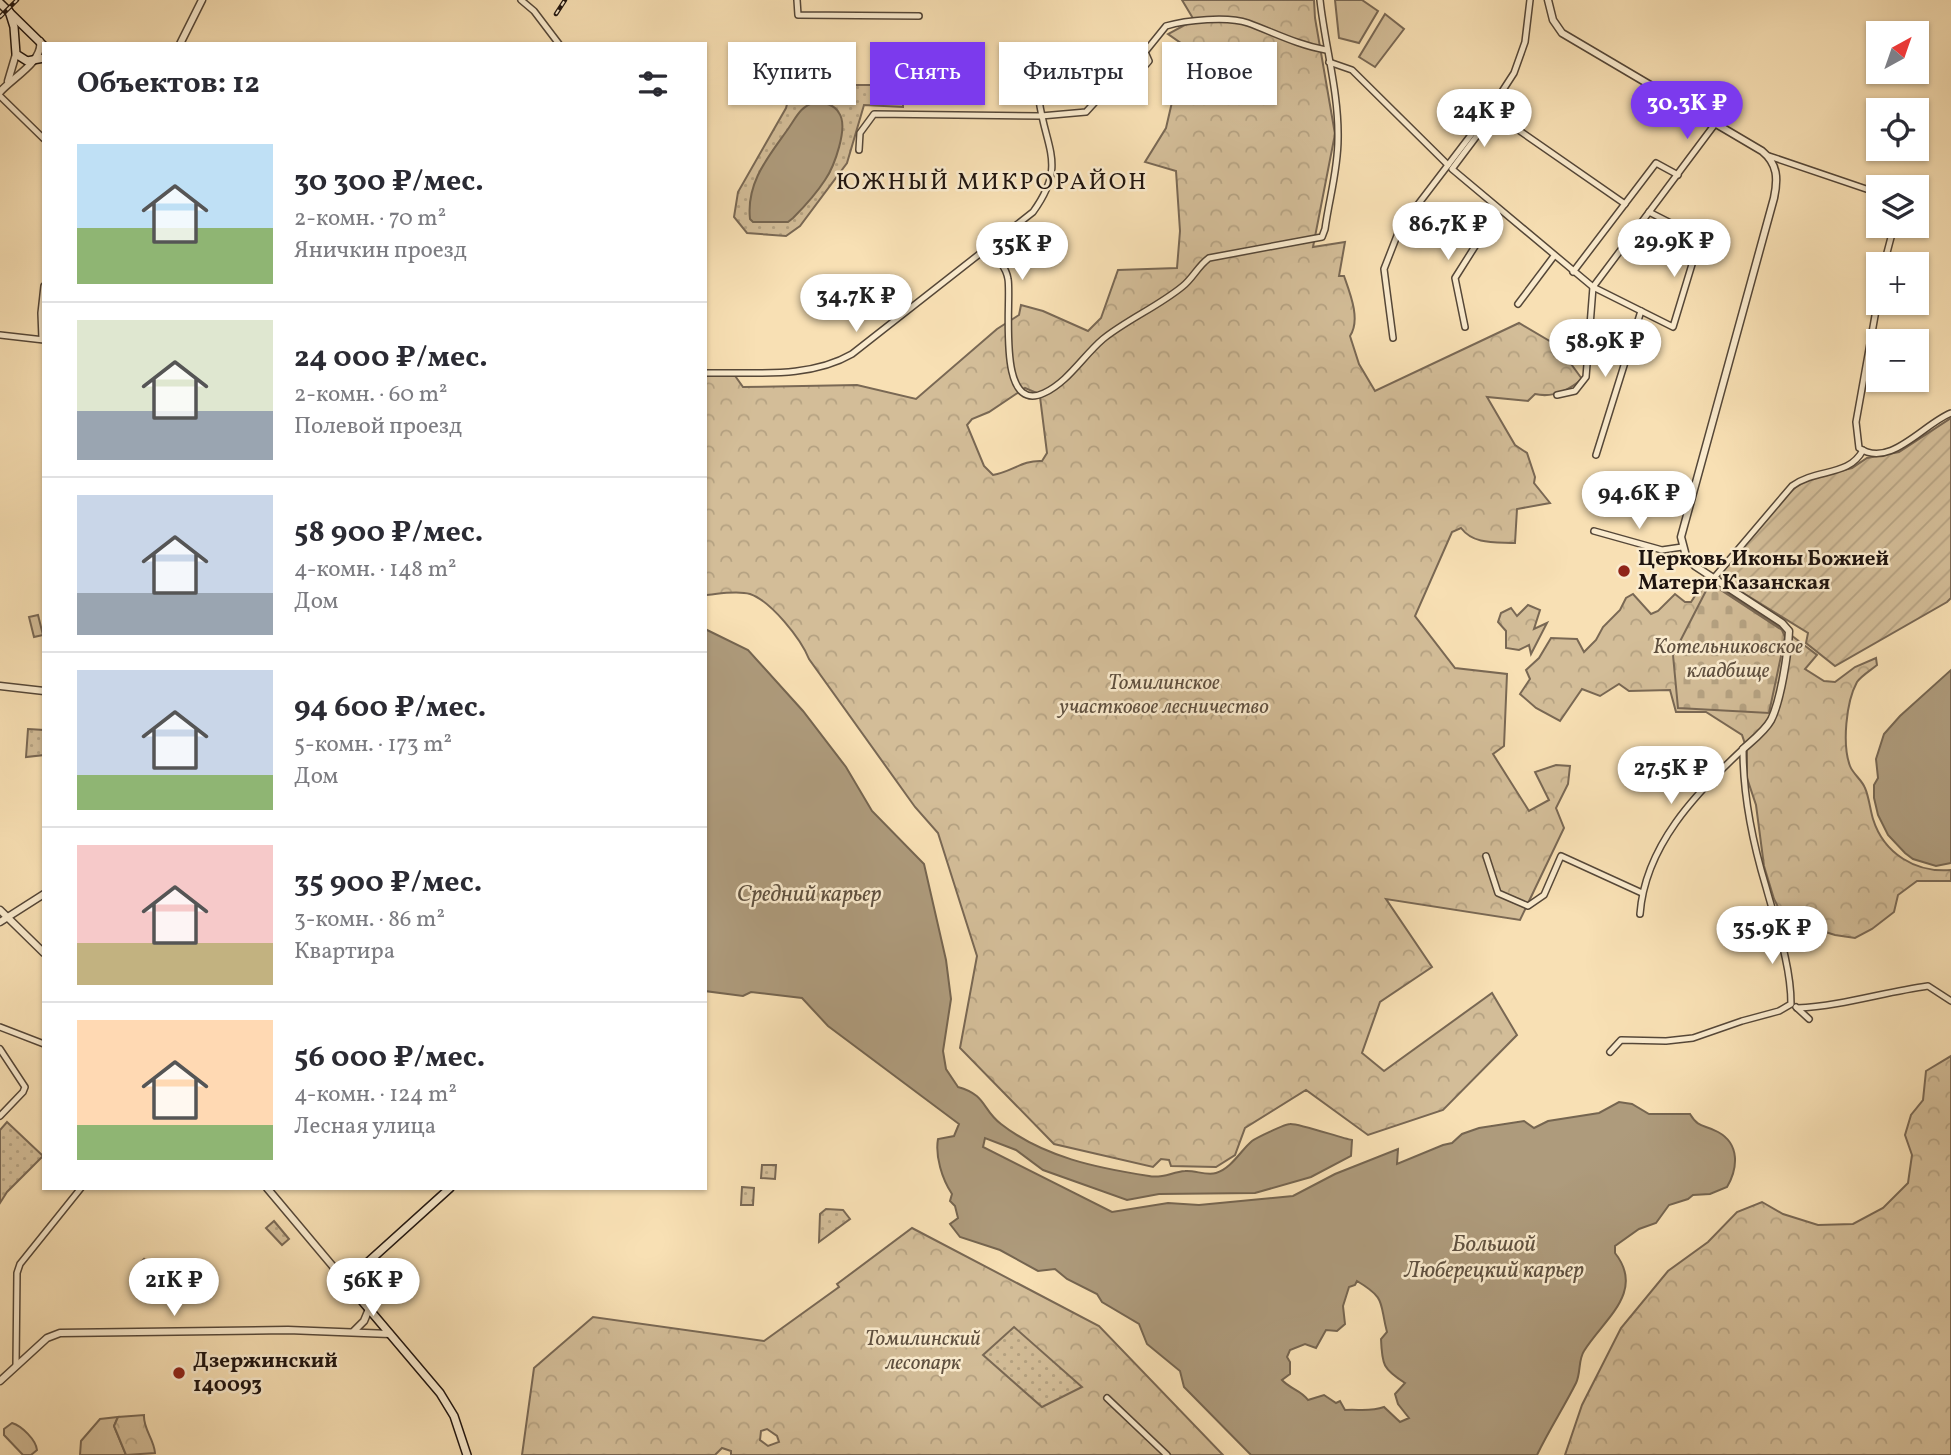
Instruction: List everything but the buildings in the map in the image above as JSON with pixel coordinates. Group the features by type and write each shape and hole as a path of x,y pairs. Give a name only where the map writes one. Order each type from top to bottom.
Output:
{"main road":[{"path":"0,3 39,41"},
{"path":"9,11 14,27 16,54 22,60 40,58"},
{"path":"448,1190 346,1282 439,1393 454,1416 467,1455"}],"street":[{"path":"181,42 202,0"},
{"path":"521,0 534,11 557,42"},
{"path":"797,0 798,15 919,16"},
{"path":"988,248 1004,268 1009,282 1009,368 1023,392 1032,396 1042,394 1073,370 1124,323 1184,285 1209,258 1322,237 1337,165 1336,106 1320,0"},
{"path":"1450,167 1514,73 1525,42 1531,0"},
{"path":"1548,0 1552,19 1562,33 1715,124 1769,156 1866,189"},
{"path":"1148,48 1166,26 1215,20 1247,23 1293,41 1326,50"},
{"path":"15,42 22,35 39,41 40,58 8,83 0,94 42,137"},
{"path":"8,83 16,54"},
{"path":"1329,62 1352,70 1450,167 1573,272 1593,287 1673,327 1700,238 1650,212"},
{"path":"707,373 803,370 844,358 1033,212 1052,179 1051,150 1040,105"},
{"path":"859,150 860,132 874,114 1041,116 1086,111 1092,105"},
{"path":"1393,338 1384,269 1399,228 1494,113 1625,204"},
{"path":"1557,395 1575,391 1586,377 1593,287 1715,124"},
{"path":"1640,914 1642,893 1666,834 1703,787 1766,726 1774,710 1788,649 1790,631 1782,623 1713,579 1690,561 1682,547 1683,523 1714,422 1774,198 1776,168 1769,156"},
{"path":"1573,272 1656,163 1678,175"},
{"path":"1465,327 1455,278 1498,210"},
{"path":"1518,304 1554,256"},
{"path":"42,304 42,326"},
{"path":"1596,454 1641,311"},
{"path":"1875,315 1856,422 1857,444 1868,453 1894,450 1924,427 1951,413"},
{"path":"0,335 42,340"},
{"path":"1713,579 1793,486 1809,476 1851,466 1863,450"},
{"path":"1594,531 1662,550 1682,547"},
{"path":"0,686 42,691"},
{"path":"1743,749 1745,781 1756,844 1778,927 1791,1003 1808,1019"},
{"path":"1486,856 1497,893 1528,906 1544,895 1561,856 1642,893"},
{"path":"0,922 42,895"},
{"path":"0,910 42,951"},
{"path":"1797,1008 1844,1003 1892,991 1928,986 1951,1001"},
{"path":"1610,1052 1621,1040 1666,1041 1693,1038 1779,1011 1791,1003"},
{"path":"0,1027 42,1043"},
{"path":"0,1049 25,1087 0,1116"},
{"path":"16,1365 17,1273 20,1264 79,1190"},
{"path":"269,1190 346,1282"},
{"path":"354,1331 364,1321 369,1309"},
{"path":"0,1381 45,1339 60,1333 354,1331 390,1334"},
{"path":"1108,1398 1167,1455"}],"green space":[{"name":"Томилинское участковое лесничество","path":"1182,0 1314,0 1335,134 1313,247 1345,242 1339,276 1344,276 1355,314 1350,336 1359,364 1375,391 1519,323 1558,346 1582,379 1560,392 1535,394 1528,401 1487,397 1515,445 1527,453 1535,477 1534,483 1550,503 1517,509 1515,543 1479,540 1461,528 1452,532 1415,616 1455,668 1507,674 1504,746 1493,754 1529,811 1549,800 1535,772 1556,765 1570,766 1568,784 1556,808 1564,828 1520,920 1386,899 1432,967 1380,1002 1362,1053 1384,1071 1492,993 1517,1035 1443,1110 1368,1135 1306,1090 1245,1128 1235,1155 1216,1167 1171,1166 1169,1160 1161,1159 1153,1167 1054,1144 960,1048 977,956 938,833 915,807 776,612 750,594 733,592 707,595 707,374 733,373 743,387 857,385 916,399 997,329 1019,315 1021,305 1043,311 1088,331 1101,318 1118,270 1177,268 1180,231 1176,171 1145,162 1166,128 1171,105 1277,105 1277,42 1179,42 1168,34 1194,20","holes":["1025,388 1040,397 1047,453 1042,461 1029,462 993,475 984,466 967,425 972,419 989,412"]},
{"path":"1335,0 1362,0 1378,11 1359,43 1339,38"},
{"path":"1385,14 1404,29 1375,67 1359,57"},
{"path":"856,85 870,85 870,105 903,105 903,107 864,105 847,163 800,226 786,236 747,233 734,217 738,192 787,105 856,105"},
{"path":"1951,418 1951,598 1947,602 1835,666 1806,643 1808,633 1719,578 1788,494 1804,480 1852,468 1867,458 1899,452"},
{"path":"1706,579 1783,629 1817,655 1805,669 1824,681 1835,682 1855,667 1876,658 1877,665 1857,682 1850,701 1846,747 1850,766 1865,788 1873,819 1885,842 1903,859 1914,864 1951,870 1951,881 1917,881 1898,895 1894,912 1855,938 1835,935 1784,919 1774,899 1764,866 1756,805 1747,778 1747,750 1742,735 1706,712 1676,712 1670,690 1629,691 1619,684 1600,696 1582,689 1560,721 1536,708 1520,694 1530,679 1526,670 1539,658 1551,638 1577,639 1584,652 1620,610 1626,598 1633,594 1651,614 1658,611 1675,594 1685,602 1691,602"},
{"name":"Котельниковское кладбище","path":"1710,583 1782,630 1785,637 1769,713 1678,708 1673,655"},
{"path":"1528,605 1540,610 1534,629 1547,623 1531,654 1529,645 1519,650 1506,648 1506,631 1498,622 1501,613 1511,608 1517,616"},
{"path":"38,615 42,635 34,637 29,617"},
{"path":"28,729 42,730 42,755 26,757"},
{"path":"1951,1056 1951,1455 1565,1455 1582,1405 1621,1328 1668,1271 1708,1242 1737,1212 1762,1202 1783,1214 1818,1225 1853,1224 1883,1208 1908,1183 1912,1155 1905,1135 1911,1115 1923,1100 1926,1071"},
{"path":"7,1122 42,1157 7,1192 0,1203 0,1130"},
{"path":"762,1165 776,1165 775,1179 761,1178"},
{"path":"742,1187 754,1188 753,1205 741,1205"},
{"path":"826,1209 843,1210 850,1219 819,1242 820,1214"},
{"path":"274,1221 289,1239 282,1245 266,1228"},
{"name":"Томилинский лесопарк","path":"912,1228 1099,1326 1223,1455 731,1455 731,1451 722,1448 715,1455 522,1455 534,1368 593,1317 764,1341 839,1287 837,1284","holes":["767,1429 777,1436 779,1442 768,1446 760,1440 761,1431"]},
{"path":"144,1259 158,1274 151,1281 137,1266"},
{"path":"1014,1327 1082,1387 1042,1407 983,1355"},
{"path":"144,1415 155,1453 126,1455 114,1426 118,1417"},
{"path":"118,1417 114,1426 126,1455 80,1455 81,1441 100,1419"},
{"path":"12,1423 24,1430 34,1442 37,1450 31,1455 23,1455 4,1435 4,1429"}],"water":[{"path":"806,106 832,106 842,119 839,147 829,174 810,200 788,222 753,222 750,219 750,206 760,170"},
{"name":"Большой Люберецкий карьер","path":"707,630 748,650 803,711 846,767 872,811 924,864 946,960 951,999 943,1051 946,1069 958,1087 974,1094 1001,1124 1053,1153 1110,1169 1154,1177 1185,1171 1208,1174 1222,1171 1252,1141 1290,1124 1352,1140 1351,1156 1311,1177 1255,1193 1159,1194 1127,1200 1043,1170 1016,1150 985,1138 983,1147 1112,1212 1168,1203 1199,1205 1293,1196 1335,1174 1398,1149 1397,1164 1452,1143 1462,1134 1479,1128 1524,1121 1534,1128 1548,1121 1599,1113 1619,1102 1632,1104 1649,1114 1690,1114 1699,1124 1725,1137 1733,1150 1735,1164 1727,1187 1710,1194 1693,1195 1669,1205 1656,1223 1639,1229 1615,1246 1615,1253 1623,1267 1626,1280 1624,1293 1610,1317 1584,1351 1576,1383 1537,1455 1251,1455 1184,1387 1180,1371 1147,1344 1139,1324 1055,1269 1038,1271 1000,1250 960,1237 950,1224 958,1218 955,1206 950,1201 952,1194 940,1167 937,1146 938,1139 954,1136 959,1124 828,1026 802,998 751,992 743,996 707,991","holes":["1357,1281 1373,1292 1382,1307 1387,1332 1381,1339 1385,1366 1405,1383 1395,1394 1398,1404 1409,1418 1400,1422 1384,1407 1345,1410 1340,1401 1336,1403 1324,1395 1308,1400 1282,1380 1290,1374 1287,1357 1290,1350 1305,1344 1316,1348 1326,1330 1337,1331 1345,1324 1343,1306 1349,1287"]},
{"path":"1951,670 1951,863 1936,866 1913,859 1888,835 1878,815 1874,785 1878,778 1876,759 1884,734"}],"railway":[{"path":"0,17 17,0"},
{"path":"556,14 565,0"}],"place":[{"name":"Церковь Иконы Божией Матери Казанская","path":"1624,571"},
{"name":"Дзержинский 140093","path":"179,1373"}],"district":[{"name":"ЮЖНЫЙ МИКРОРАЙОН","path":"992,183"}],"water label":[{"name":"Средний карьер","path":"809,895"}]}
